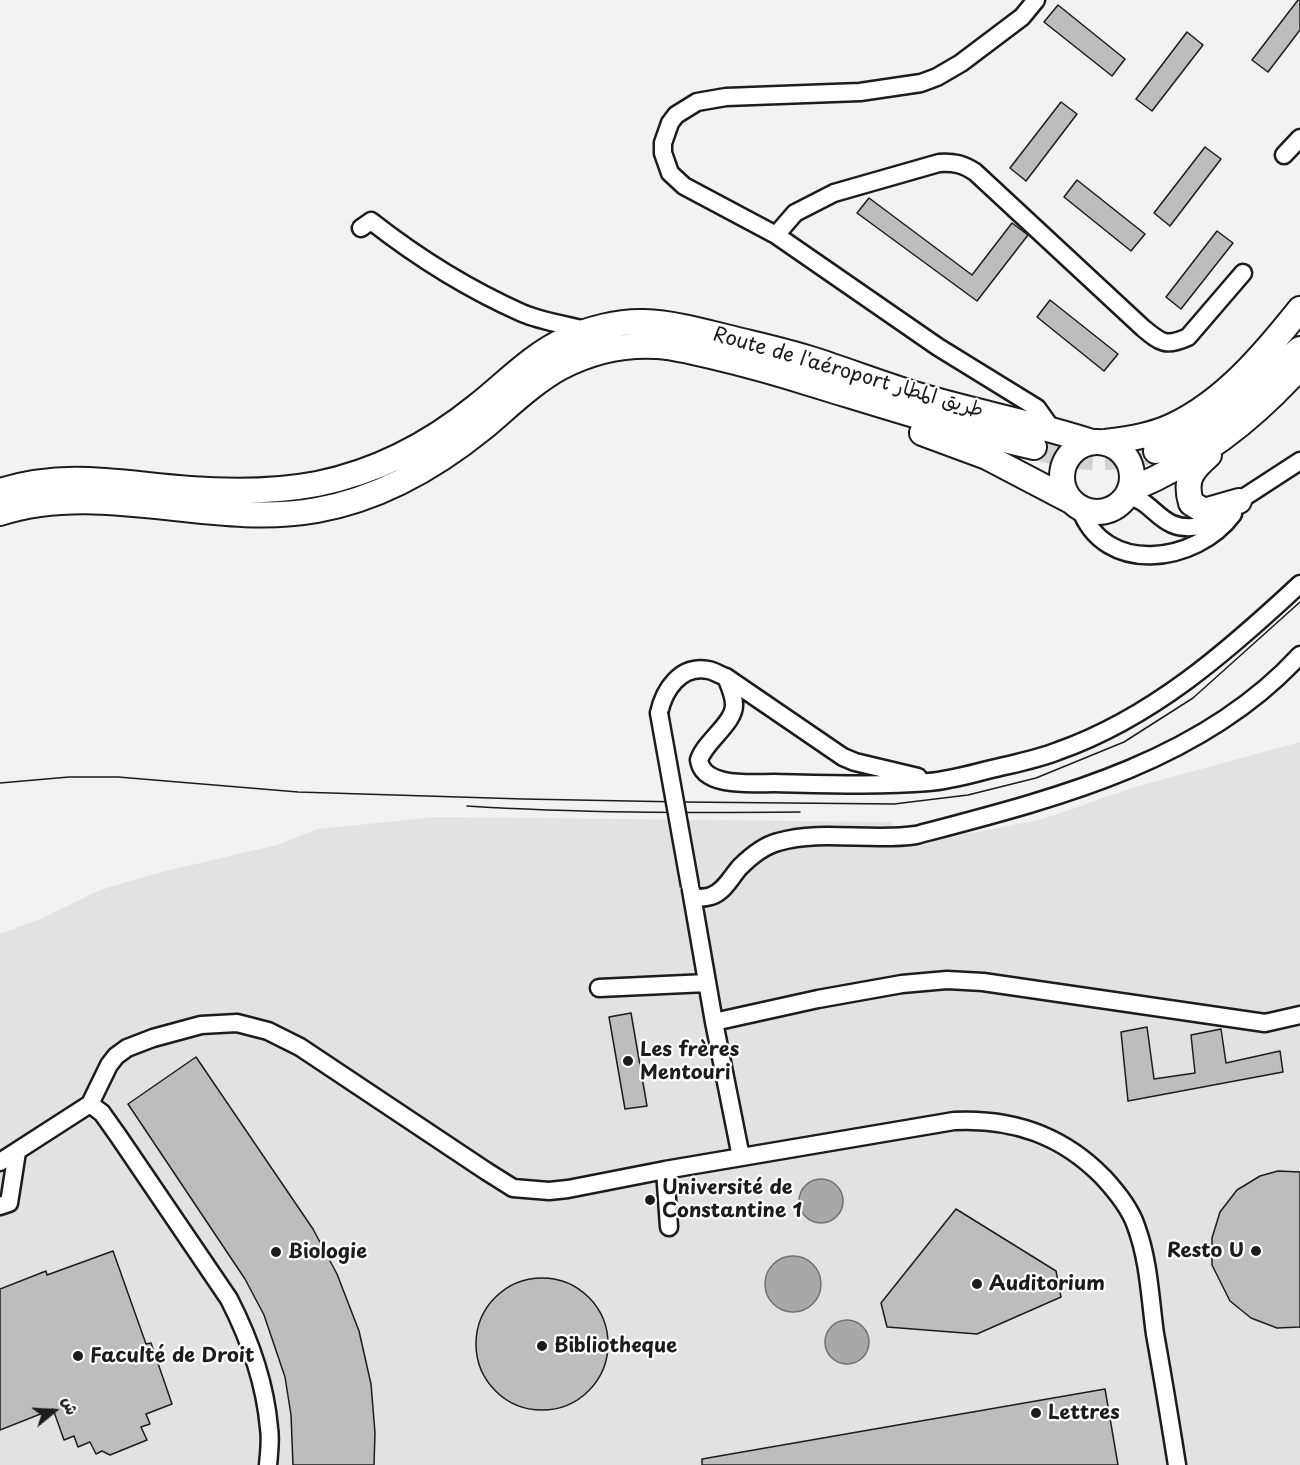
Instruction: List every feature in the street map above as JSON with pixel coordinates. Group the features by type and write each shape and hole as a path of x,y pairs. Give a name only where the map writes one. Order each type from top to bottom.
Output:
{"highway":[{"name":"Route de l'aéroport طريق المطار","path":"0,513 45,503 74,502 130,504 254,516 296,514 328,508 405,481 435,464 536,383 570,363 602,351 657,346 757,367 868,401 1041,438 1098,442 1145,436 1196,412 1245,372 1300,309"},
{"name":"Route de l'aéroport طريق المطار","path":"0,491 46,480 68,478 190,489 235,490 270,490 321,483 391,461 428,442 479,405 536,358 564,340 620,324 644,322 703,332 810,359 1041,438"},
{"path":"680,349 736,376 945,440 995,460 1075,504 1090,512 1111,510 1120,504 1128,493 1132,478 1131,466 1125,455 1116,447 1098,442 1082,445 1066,460 1062,470 1062,481 1065,492 1075,504"},
{"path":"1156,451 1171,446 1215,422 1241,404 1300,349"},
{"path":"1239,501 1204,511 1191,503 1188,484 1191,474 1268,402 1300,367"},
{"path":"1128,493 1168,472 1237,429"}],"street":[{"path":"1036,0 1022,17 961,63 921,83 860,92 726,97 697,102 676,115 670,123 663,143 663,153 670,173 690,190 776,235 938,347 1037,408 1047,422 1041,438"},
{"path":"1284,155 1300,138"},
{"path":"776,235 795,213 834,193 952,162 964,165 975,172 1143,328 1157,340 1167,344 1188,337 1243,273"},
{"path":"361,228 371,221 391,237 462,283 524,314 590,332"},
{"path":"1128,493 1143,501 1163,519 1173,524 1193,527 1206,523 1300,461"},
{"path":"1075,504 1089,528 1105,543 1134,554 1161,556 1192,546 1224,525 1236,510 1239,501"},
{"path":"1191,503 1192,546"},
{"path":"726,677 735,702 734,711 703,750 699,760 703,772 711,778 762,783 930,782 973,774 1058,752 1113,727 1192,678 1234,644 1300,584"},
{"path":"691,892 712,896 720,891 740,867 759,850 777,842 812,837 901,838 1025,806 1086,786 1164,753 1214,727 1274,681 1300,655"},
{"path":"741,1157 714,1022 659,713 670,685 684,675 708,670 726,677 843,757 855,762 904,772 930,782"},
{"path":"714,1022 818,999 902,984 947,980 983,982 1265,1023 1300,1015"},
{"path":"598,988 707,983"},
{"path":"0,1162 90,1104 109,1065 127,1048 153,1038 201,1025 237,1023 268,1031 300,1047 513,1188 549,1191 568,1189 665,1170 954,1121 996,1122 1034,1132 1080,1155 1117,1193 1136,1223 1142,1242 1177,1465"},
{"path":"90,1104 102,1113 229,1299 239,1318 255,1357 264,1394 270,1430 268,1465"},
{"path":"0,1206 9,1203 17,1152"},
{"path":"665,1170 669,1227"}],"shaded area":[{"name":"Université de Constantine 1","path":"1300,742 1300,1465 0,1465 0,934 40,919 100,890 161,872 277,845 318,829 436,817 891,822 903,842 917,843 1040,820 1135,787"},
{"path":"821,1179 830,1180 837,1185 842,1192 842,1210 837,1217 830,1222 821,1223 812,1222 805,1217 800,1210 799,1201 800,1192 805,1185 812,1180"},
{"path":"793,1256 804,1258 813,1264 819,1273 821,1284 819,1295 813,1304 804,1310 793,1312 782,1310 773,1304 767,1295 765,1284 767,1273 773,1264 782,1258"},
{"path":"847,1320 862,1327 869,1342 862,1357 847,1364 832,1357 825,1342 832,1327"}],"building":[{"path":"1300,0 1300,30 1268,72 1252,60"},
{"path":"1058,5 1125,59 1112,76 1044,22"},
{"path":"1187,32 1203,45 1152,111 1136,99"},
{"path":"1061,102 1077,114 1026,181 1010,168"},
{"path":"1205,147 1221,159 1170,226 1154,213"},
{"path":"1077,180 1145,234 1131,251 1064,197"},
{"path":"869,198 972,275 1012,223 1028,235 977,301 857,213"},
{"path":"1217,231 1233,243 1181,309 1166,297"},
{"path":"1050,300 1118,354 1104,371 1037,317"},
{"name":"Les frères Mentouri","path":"631,1013 647,1106 625,1109 609,1017"},
{"path":"1147,1027 1154,1079 1195,1073 1191,1035 1221,1029 1226,1063 1280,1051 1283,1072 1128,1101 1121,1032"},
{"name":"Biologie","path":"196,1057 313,1229 337,1274 359,1331 371,1384 375,1433 374,1465 293,1465 291,1415 285,1377 264,1315 245,1279 128,1104"},
{"name":"Resto U","path":"1278,1171 1300,1172 1300,1327 1277,1328 1251,1318 1230,1301 1212,1265 1212,1238 1220,1212 1237,1190 1260,1176"},
{"name":"Auditorium","path":"956,1209 1056,1271 1061,1297 977,1334 887,1327 881,1303"},
{"name":"Faculté de Droit","path":"113,1251 146,1344 151,1343 172,1404 146,1414 150,1424 141,1427 147,1440 110,1455 102,1451 96,1454 90,1442 78,1447 74,1436 64,1440 53,1409 0,1430 0,1289 46,1271 47,1275"},
{"name":"Bibliotheque","path":"542,1278 567,1283 589,1297 603,1319 608,1344 603,1369 589,1391 567,1405 542,1410 517,1405 495,1391 481,1369 476,1344 481,1319 495,1297 517,1283"},
{"name":"Lettres","path":"1105,1389 1118,1465 702,1465 702,1459"}],"tunnel":[{"path":"1034,447 1065,455 1095,458 1125,457 1156,451"}],"tram line":[{"path":"0,783 69,777 118,777 298,792 683,802 894,804 968,795 1036,778 1124,742 1193,698 1300,602"},
{"path":"467,806 634,812 800,812"}],"place":[{"name":"Les frères Mentouri","path":"628,1061"},
{"name":"Université de Constantine 1","path":"650,1200"},
{"name":"Resto U","path":"1256,1251"},
{"name":"Biologie","path":"276,1252"},
{"name":"Auditorium","path":"977,1284"},
{"name":"Bibliotheque","path":"542,1346"},
{"name":"Faculté de Droit","path":"78,1356"},
{"name":"Lettres","path":"1036,1413"}]}
